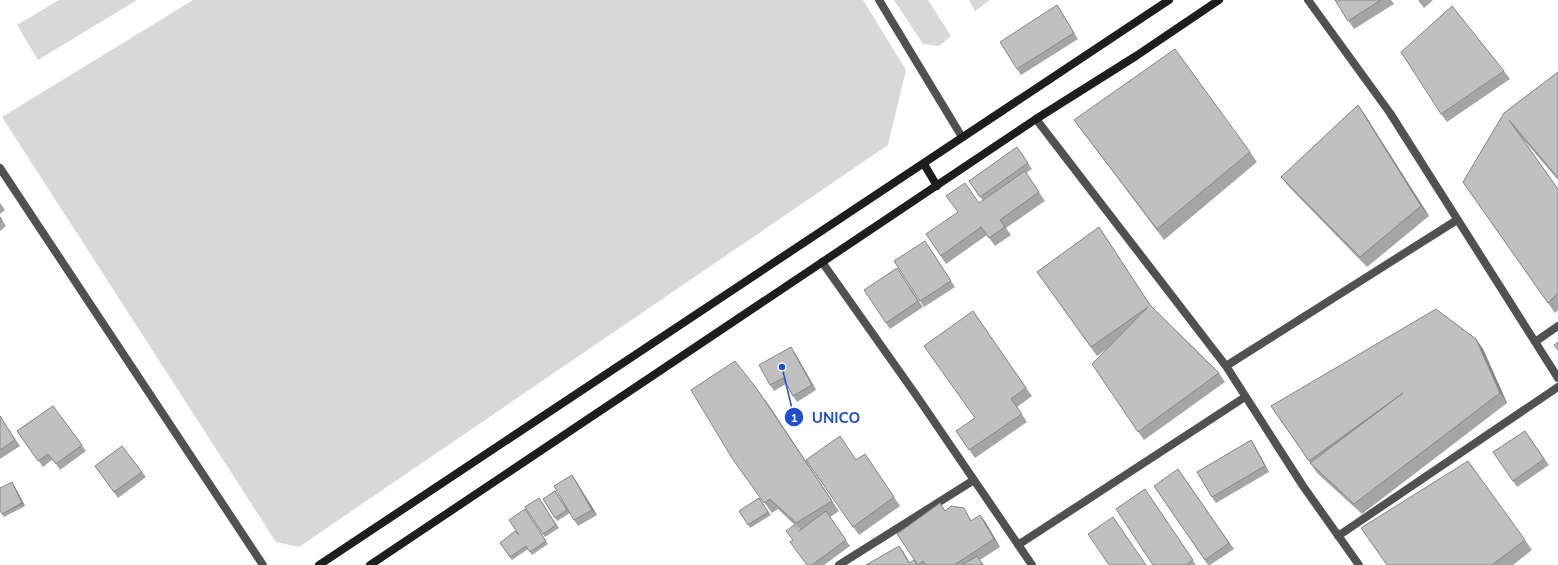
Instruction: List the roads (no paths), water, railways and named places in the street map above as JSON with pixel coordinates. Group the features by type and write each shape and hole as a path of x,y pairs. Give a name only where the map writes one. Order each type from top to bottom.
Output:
{"main road":[{"path":"319,565 1169,0"},
{"path":"370,565 1036,119 1219,0"},
{"path":"924,164 937,186"}],"street":[{"path":"879,0 962,137"},
{"path":"1308,0 1390,113 1558,378"},
{"path":"1036,119 1226,366 1303,486 1359,565"},
{"path":"0,168 263,565"},
{"path":"1226,366 1457,220"},
{"path":"822,262 1032,565"},
{"path":"1535,342 1558,326"},
{"path":"1338,536 1558,387"},
{"path":"1018,545 1245,397"},
{"path":"839,565 974,480"}],"place":[{"name":"UNICO","path":"782,367"}]}
